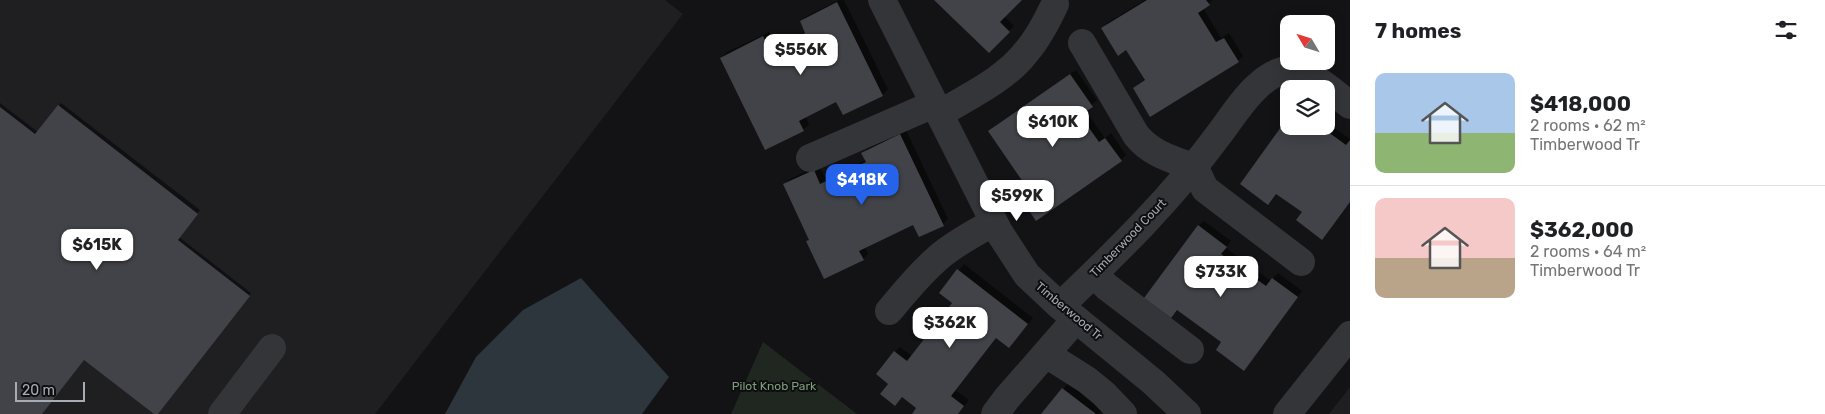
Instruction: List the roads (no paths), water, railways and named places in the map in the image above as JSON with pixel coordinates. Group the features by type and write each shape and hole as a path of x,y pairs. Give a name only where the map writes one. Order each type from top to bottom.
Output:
{"street":[{"name":"Timberwood Tr","path":"882,0 994,222 1012,254 1027,275 1068,313 1153,382 1187,414"},
{"path":"810,158 937,109 1005,72 1026,53 1043,29 1055,4"},
{"path":"1082,43 1136,135 1144,145 1155,152 1195,168 1205,189 1301,262"},
{"name":"Timberwood Court","path":"995,414 1046,354 1068,313 1094,274 1195,168 1255,88 1269,76 1287,70 1300,71 1350,105"},
{"path":"889,311 915,280 939,257 962,240 994,222"},
{"path":"1094,274 1107,287 1190,350"},
{"path":"1287,414 1347,346"},
{"path":"222,414 272,348"},
{"path":"1046,354 1087,380 1124,414"}],"park label":[{"name":"Pilot Knob Park","path":"774,386"}]}
